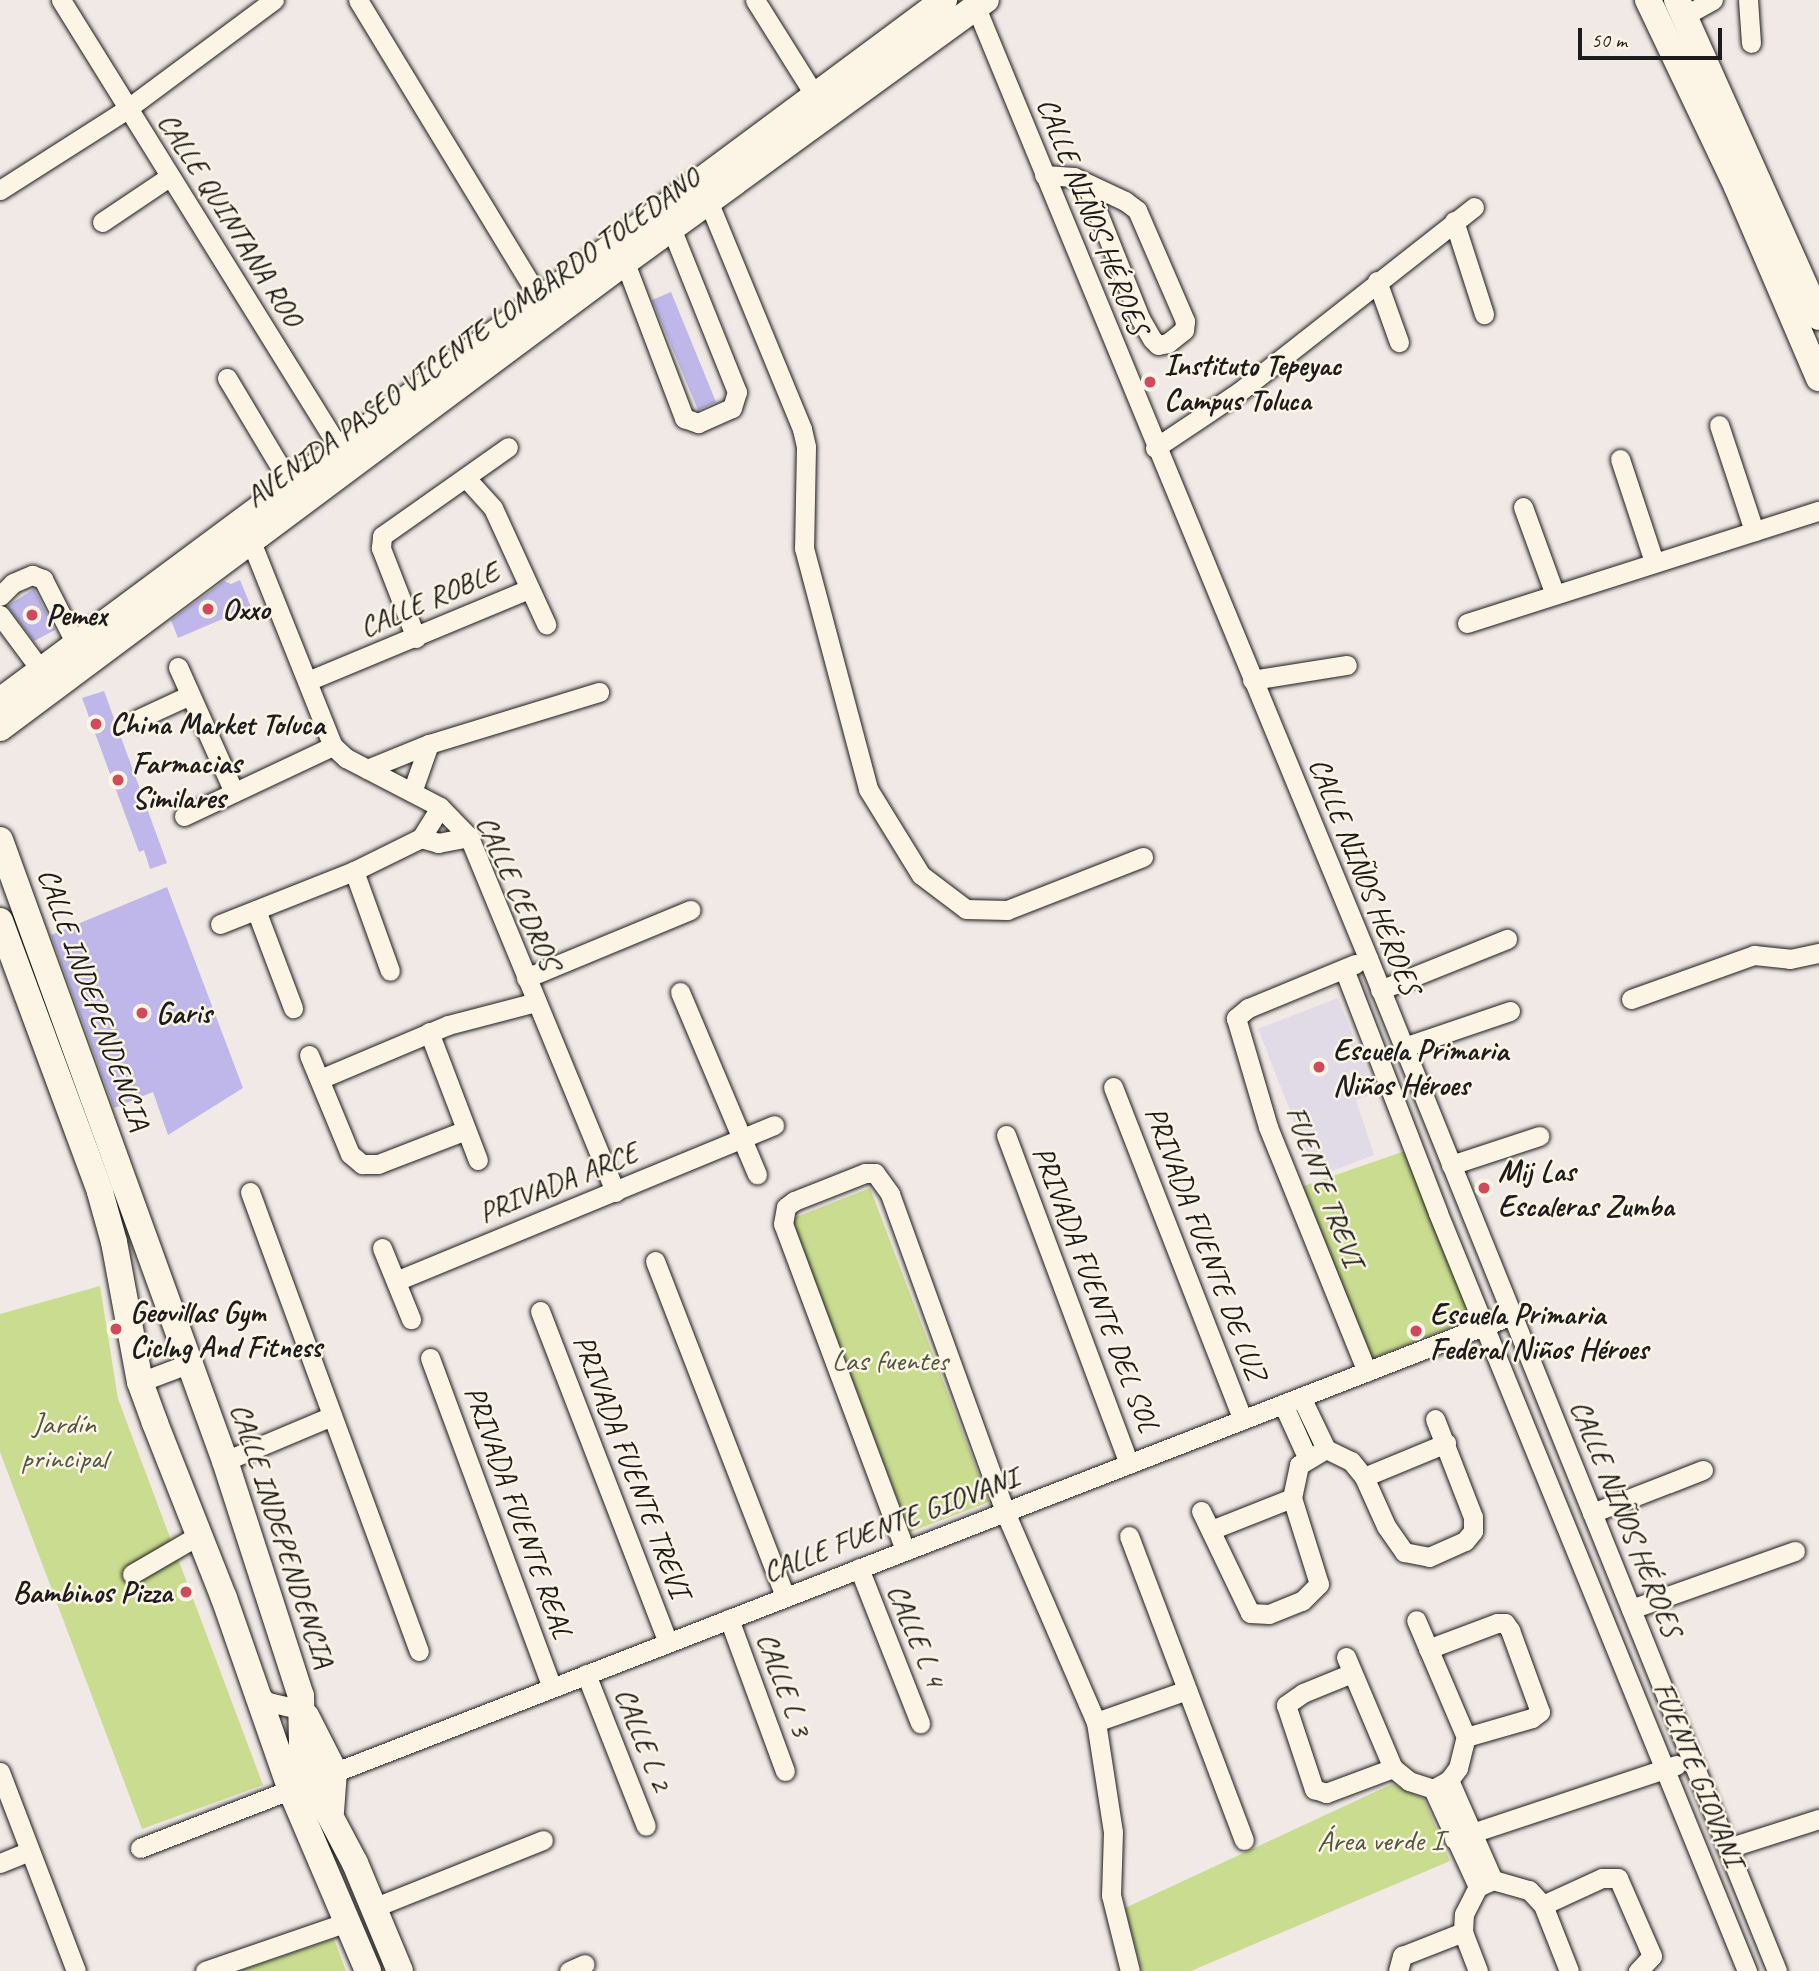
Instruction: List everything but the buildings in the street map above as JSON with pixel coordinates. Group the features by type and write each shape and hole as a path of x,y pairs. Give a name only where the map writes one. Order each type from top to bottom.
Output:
{"main road":[{"name":"AVENIDA PASEO VICENTE LOMBARDO TOLEDANO","path":"704,192 814,94 944,0"},
{"path":"1648,0 1742,198 1819,378"},
{"name":"AVENIDA PASEO VICENTE LOMBARDO TOLEDANO","path":"0,728 47,679 621,252 978,2"},
{"path":"1681,8 1819,317"},
{"name":"AVENIDA PASEO VICENTE LOMBARDO TOLEDANO","path":"247,530 291,485 346,459 540,299 621,252"},
{"name":"AVENIDA PASEO VICENTE LOMBARDO TOLEDANO","path":"0,701 47,679"},
{"name":"CALLE INDEPENDENCIA","path":"0,840 225,1461 303,1710 302,1744 347,1922 368,1971"},
{"name":"CALLE INDEPENDENCIA","path":"0,921 100,1192 114,1242 140,1382 199,1535 253,1689 331,1812 400,1971"}],"street":[{"name":"CALLE QUINTANA ROO","path":"61,0 346,459"},
{"path":"0,190 127,109 274,0"},
{"path":"358,0 540,299"},
{"path":"755,0 814,94"},
{"path":"1681,8 1713,0"},
{"path":"1748,0 1751,43"},
{"name":"CALLE NIÑOS HÉROES","path":"978,2 1044,175 1368,958 1777,1971"},
{"path":"1044,175 1074,177 1125,201 1145,223 1185,321 1184,330 1168,343 1158,345 1140,318 1086,183"},
{"path":"102,222 169,177"},
{"path":"704,192 802,429 806,447 804,548 869,789 920,875 966,909 1007,910 1143,857"},
{"path":"1155,448 1239,392 1474,207"},
{"path":"621,252 684,418 698,423 732,408 737,392 667,218"},
{"path":"1454,221 1484,314"},
{"path":"1377,281 1398,342"},
{"path":"227,378 291,485"},
{"path":"1719,425 1754,531"},
{"path":"416,638 381,548 382,536 508,447"},
{"path":"1620,459 1654,562"},
{"name":"CALLE ROBLE","path":"310,680 529,589 493,508 466,478"},
{"path":"1523,507 1554,592"},
{"path":"1467,623 1554,592 1819,511"},
{"path":"184,816 333,746 310,680 247,530"},
{"path":"0,596 13,583 38,576 52,592 81,653"},
{"path":"529,589 546,624"},
{"path":"0,615 47,679"},
{"path":"1252,680 1347,665"},
{"path":"178,667 233,792"},
{"path":"367,769 429,744 599,692"},
{"path":"138,719 190,695"},
{"path":"412,792 429,744"},
{"name":"CALLE CEDROS","path":"333,746 367,769 440,807 469,837 614,1192"},
{"path":"220,925 354,871 421,838 440,807"},
{"path":"421,838 438,843 469,837"},
{"path":"354,871 390,971"},
{"path":"256,910 293,1008"},
{"path":"526,978 690,911"},
{"path":"1380,989 1507,939"},
{"path":"1631,999 1754,955 1790,959 1819,953"},
{"path":"1344,969 1368,958"},
{"name":"FUENTE TREVI","path":"1344,969 1248,1008 1236,1018 1268,1127 1367,1372"},
{"name":"FUENTE GIOVANI","path":"1344,969 1485,1327 1747,1971"},
{"path":"680,992 757,1174"},
{"path":"320,1080 429,1032 536,1002"},
{"path":"1404,1047 1510,1011"},
{"path":"429,1032 478,1160"},
{"path":"309,1055 350,1154 362,1164 378,1164 466,1130"},
{"name":"PRIVADA FUENTE DE LUZ","path":"1113,1087 1243,1420"},
{"name":"PRIVADA ARCE","path":"396,1281 774,1125"},
{"name":"PRIVADA FUENTE DEL SOL","path":"1006,1135 1129,1464"},
{"path":"1451,1165 1539,1136"},
{"path":"905,1550 783,1224 786,1207 850,1178 875,1173 883,1180 1005,1512 1096,1722 1113,1832 1111,1895 1130,1971"},
{"path":"250,1192 419,1651"},
{"path":"382,1248 411,1319"},
{"path":"655,1261 785,1597"},
{"name":"PRIVADA FUENTE TREVI","path":"540,1311 668,1642"},
{"name":"CALLE FUENTE GIOVANI","path":"140,1848 1512,1315"},
{"name":"PRIVADA FUENTE REAL","path":"430,1358 552,1687"},
{"path":"140,1382 190,1363"},
{"path":"1292,1401 1326,1448 1351,1461 1364,1477 1386,1526 1404,1552 1418,1558 1444,1552 1465,1541 1474,1531 1469,1505 1436,1419"},
{"path":"1292,1401 1307,1457"},
{"path":"225,1461 332,1416"},
{"path":"1364,1477 1446,1443"},
{"path":"1201,1511 1250,1613 1269,1614 1302,1601 1319,1584 1292,1498 1299,1465 1307,1457 1326,1448"},
{"path":"1592,1513 1703,1470"},
{"path":"1211,1530 1292,1498"},
{"path":"132,1574 199,1535"},
{"path":"1129,1536 1244,1840"},
{"path":"1631,1609 1795,1551"},
{"name":"CALLE L 4","path":"859,1568 920,1723"},
{"name":"CALLE L 3","path":"729,1619 785,1771"},
{"path":"1416,1620 1466,1737 1458,1768 1441,1784"},
{"path":"1428,1649 1497,1623 1505,1623 1510,1630 1539,1712 1466,1737"},
{"path":"1393,1768 1326,1793 1314,1788 1286,1705 1349,1665 1393,1768 1409,1780 1441,1784"},
{"name":"CALLE L 2","path":"586,1674 646,1826"},
{"path":"253,1689 268,1702 303,1710"},
{"path":"1096,1722 1188,1690"},
{"path":"1463,1835 1692,1758"},
{"path":"0,1772 76,1971"},
{"path":"1441,1784 1486,1883"},
{"path":"1728,1848 1819,1819"},
{"path":"373,1908 543,1840"},
{"path":"0,1863 30,1851"},
{"path":"1543,1905 1602,1878 1618,1878 1652,1956 1638,1971"},
{"path":"1486,1883 1529,1890 1543,1905 1569,1971"},
{"path":"1478,1971 1462,1933 1464,1914 1486,1883"},
{"path":"205,1971 347,1922"},
{"path":"1398,1971 1402,1956 1462,1933"}],"shaded area":[{"name":"Escuela Primaria Niños Héroes","path":"1338,998 1376,1093 1356,1100 1374,1155 1316,1177 1258,1029"}],"green space":[{"path":"1405,1151 1474,1318 1370,1359 1301,1187"},
{"name":"Las fuentes","path":"870,1188 989,1502 910,1532 791,1219"},
{"name":"Jardín principal","path":"100,1286 118,1399 263,1785 142,1829 0,1452 0,1314"},
{"name":"Área verde I","path":"1392,1784 1424,1799 1450,1861 1191,1971 1142,1971 1125,1908"},
{"path":"334,1939 346,1971 239,1971"}],"place":[{"name":"Instituto Tepeyac Campus Toluca","path":"1150,382"},
{"name":"Oxxo","path":"208,609"},
{"name":"Pemex","path":"32,615"},
{"name":"China Market Toluca","path":"96,724"},
{"name":"Farmacias Similares","path":"118,780"},
{"name":"Garis","path":"142,1013"},
{"name":"Escuela Primaria Niños Héroes","path":"1319,1067"},
{"name":"Mij Las Escaleras Zumba","path":"1484,1188"},
{"name":"Geovillas Gym Ciclng And Fitness","path":"116,1329"},
{"name":"Escuela Primaria Federal Niños Héroes","path":"1416,1331"},
{"name":"Bambinos Pizza","path":"186,1592"}]}
